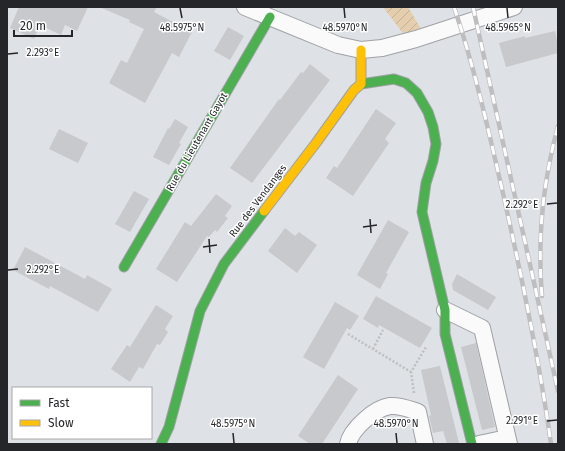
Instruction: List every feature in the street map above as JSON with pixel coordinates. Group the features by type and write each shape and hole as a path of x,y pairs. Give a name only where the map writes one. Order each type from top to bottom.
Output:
{"street":[{"path":"245,7 338,45 360,50 382,48 416,40 514,7"},
{"name":"Rue du Lieutenant Gayot","path":"124,267 270,17"},
{"path":"360,50 362,65 360,84 394,79 406,83 417,93 428,112 433,127 436,144 433,162 426,183 422,212 445,310 446,334 472,444"},
{"name":"Rue des Vendanges","path":"161,444 169,427 200,310 224,264 360,84"},
{"path":"445,310 482,328 508,441 479,444"},
{"path":"348,444 349,437 374,412 390,406 404,407 418,412 425,444"}],"path":[{"path":"372,349 383,330"},
{"path":"348,334 411,372"}],"shaded area":[{"path":"383,7 408,7 421,29 405,36"}],"building":[{"path":"19,7 88,7 77,31 65,25 61,35 40,25 34,39 10,28"},
{"path":"99,7 157,7 154,12 192,32 179,57 172,53 145,103 109,83 121,60 127,63 144,29 129,22 130,20"},
{"path":"228,27 244,36 230,60 214,51"},
{"path":"555,31 558,44 558,53 506,67 499,43 525,36 525,38"},
{"path":"310,64 330,80 252,183 230,168 279,99 280,100 301,72 303,73"},
{"path":"376,109 396,123 385,139 389,143 353,196 326,178 334,166 337,168"},
{"path":"175,119 188,127 179,143 181,144 169,165 153,157 168,128 169,129"},
{"path":"59,129 88,143 78,163 49,149"},
{"path":"134,191 149,199 130,232 115,224"},
{"path":"216,194 232,206 225,216 228,218 217,232 215,230 209,237 207,236 177,282 156,269 185,222 191,226"},
{"path":"388,220 409,232 386,273 388,274 380,289 357,275"},
{"path":"285,228 295,236 299,232 317,245 297,273 268,251"},
{"path":"25,247 85,279 87,275 112,289 98,312 50,286 49,289 13,270"},
{"path":"457,274 496,297 488,310 453,290 452,284"},
{"path":"376,296 432,328 420,348 379,325 378,328 363,319"},
{"path":"335,302 359,316 350,330 347,328 324,369 303,357"},
{"path":"156,305 173,316 165,329 168,332 160,345 157,344 143,369 139,367 130,382 111,369 127,345 130,347"},
{"path":"476,343 495,427 482,430 461,347"},
{"path":"440,366 459,443 447,444 443,431 433,433 429,416 431,415 421,370"},
{"path":"338,375 358,389 322,444 310,444 298,436"}],"railway":[{"path":"454,7 480,97 523,284 551,444"},
{"path":"473,7 558,391"},
{"path":"542,296 540,253 542,210 548,168 558,126"}],"traffic: fast":[{"path":"124,267 270,17"},
{"path":"361,84 394,79 406,83 417,93 428,112 433,127 436,144 433,161 426,183 422,212 445,310 445,334 472,444"},
{"path":"161,444 169,427 200,311 224,264 264,211"}],"traffic: slow":[{"path":"264,211 354,90 361,84 361,50"}]}
